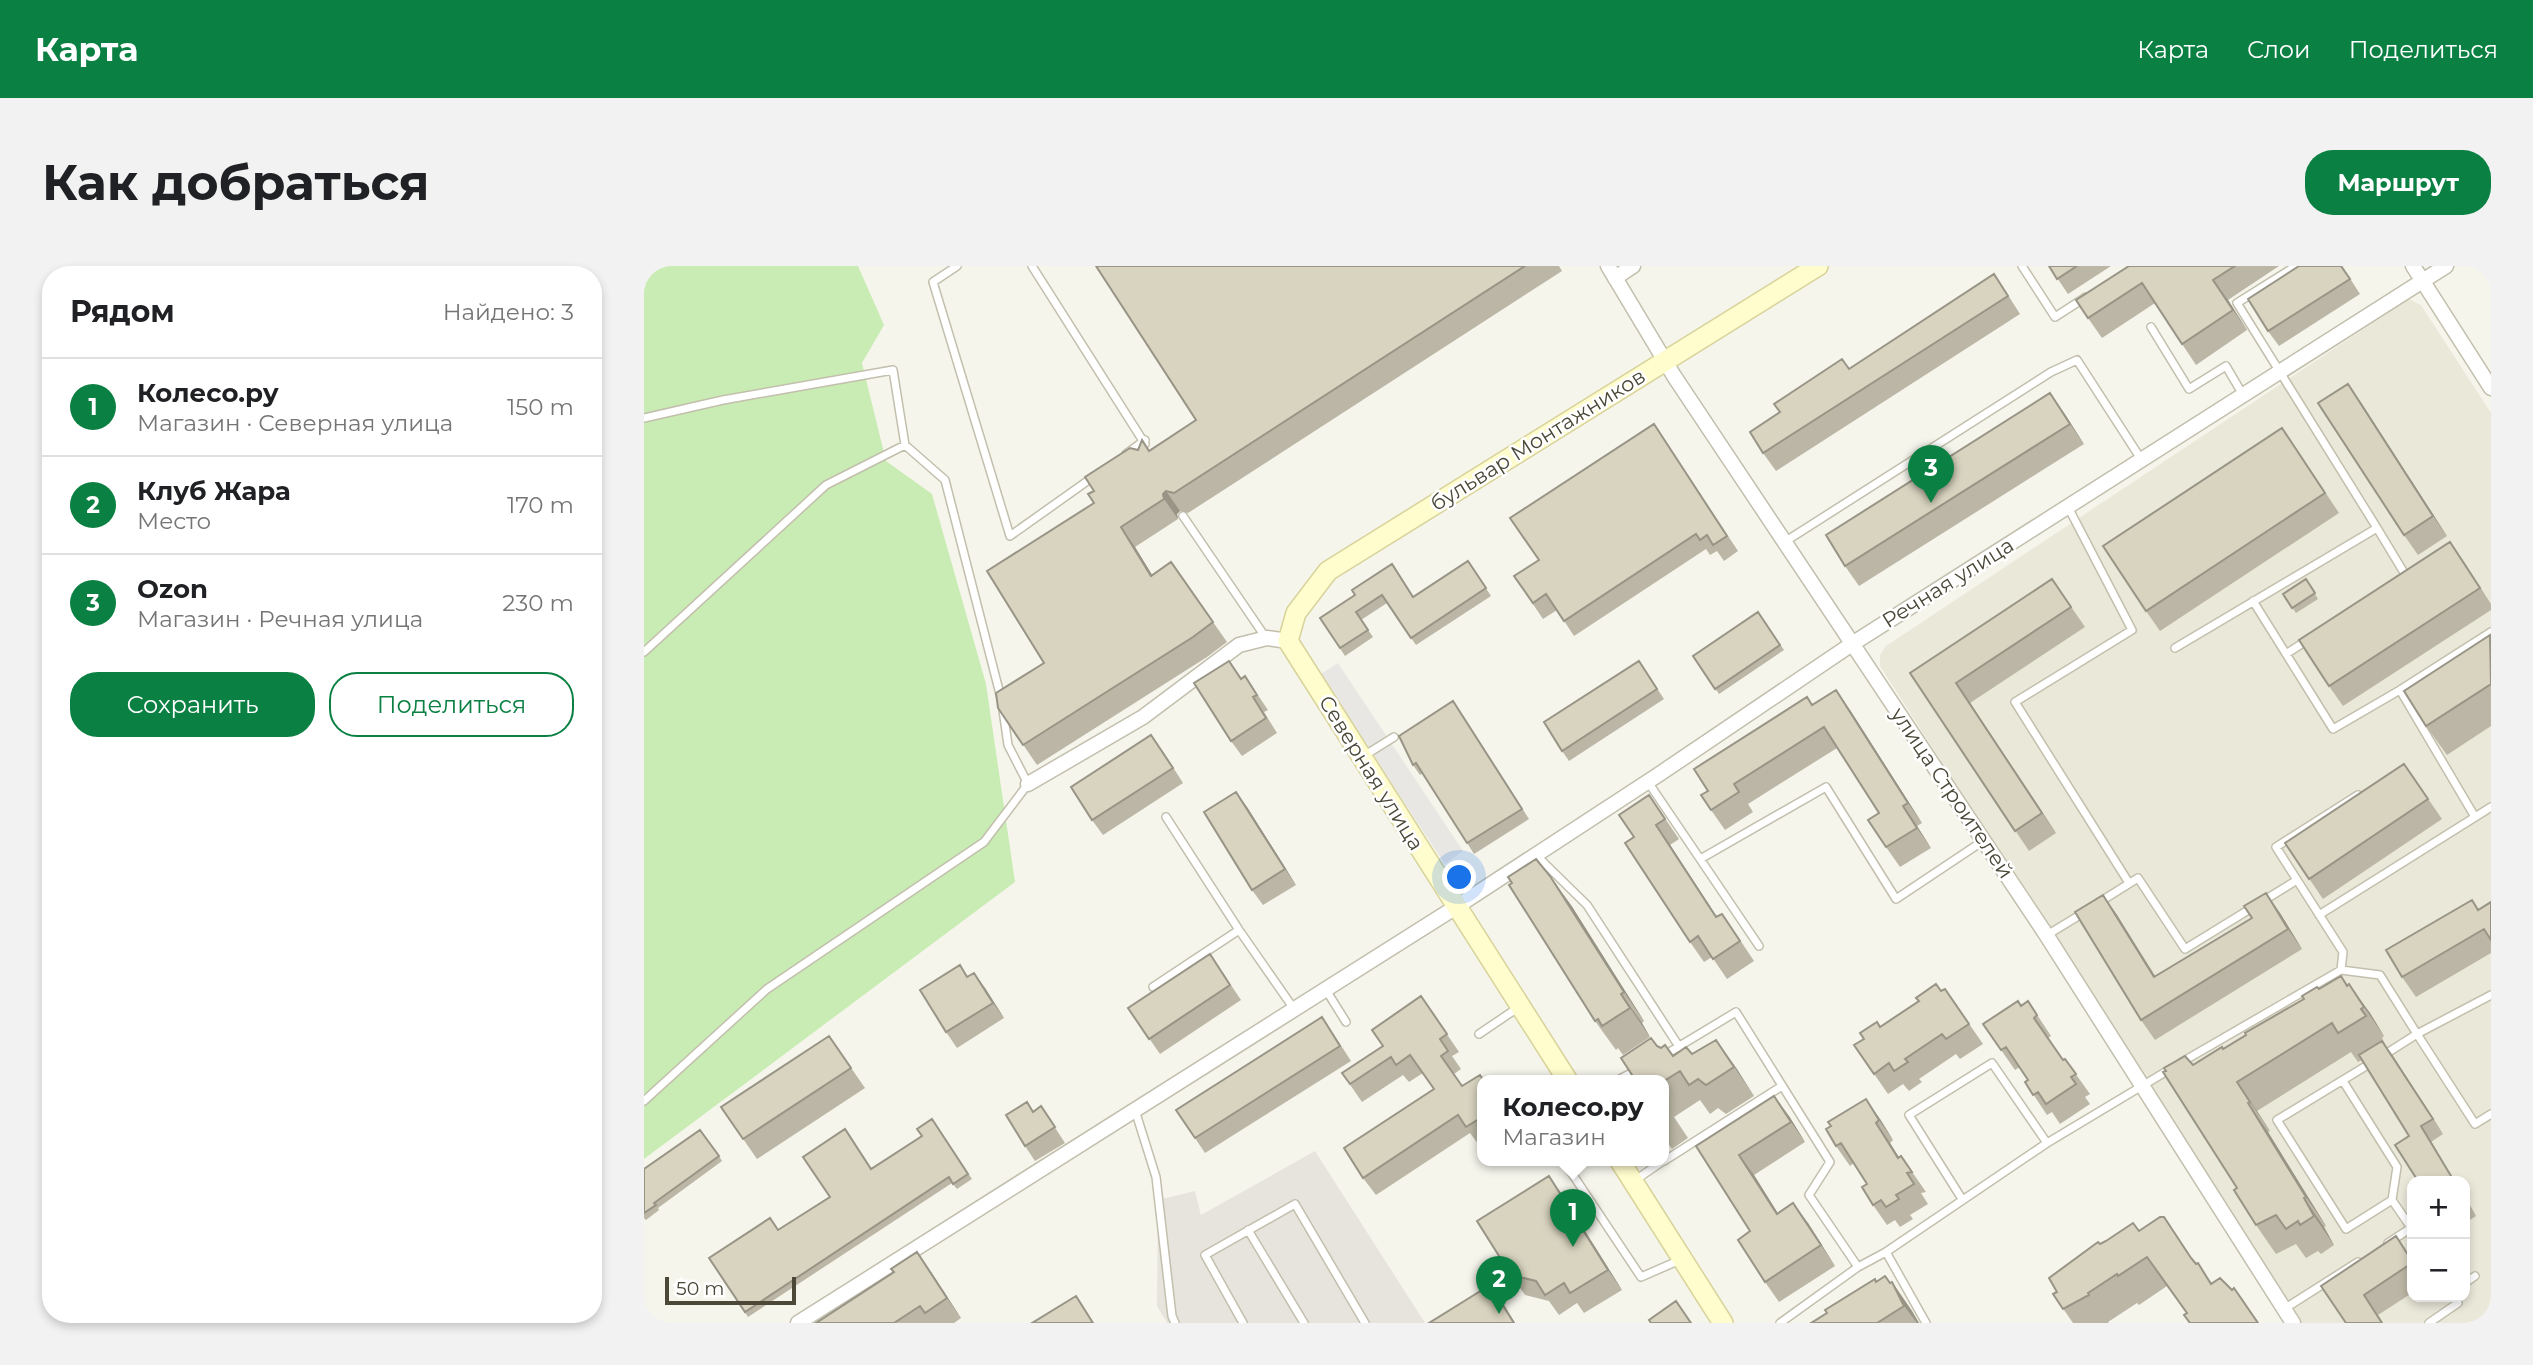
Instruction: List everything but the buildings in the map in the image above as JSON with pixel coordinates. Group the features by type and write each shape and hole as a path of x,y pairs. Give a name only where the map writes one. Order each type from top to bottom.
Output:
{"street":[{"path":"1611,272 1633,266"},
{"name":"бульвар Монтажников","path":"1287,641 1296,613 1328,571 1818,266"},
{"path":"2413,266 2491,388"},
{"name":"Речная улица","path":"798,1323 1456,907 1852,644 2446,266"},
{"name":"улица Строителей","path":"1611,272 1665,360 2047,936 2293,1323"},
{"path":"1028,784 1143,717 1239,645 1267,638 1287,641"},
{"name":"Северная улица","path":"1287,641 1564,1075"},
{"path":"1624,1166 1723,1323"}],"lane":[{"path":"957,266 933,282 1010,536 1100,472"},
{"path":"1032,266 1145,440 1147,453"},
{"path":"2022,266 2055,317 2089,295"},
{"path":"2296,266 2237,303 2406,576 2395,583"},
{"path":"2151,327 2189,389 2226,366 2243,395"},
{"path":"1786,541 2051,372 2077,360 2141,460"},
{"path":"644,418 723,400 893,370 905,445 945,480 1002,701 1008,745 1028,784 984,842 766,989 644,1101"},
{"path":"1122,456 1145,440"},
{"path":"644,652 826,485 905,445"},
{"path":"2068,507 2132,630 2015,702 2129,883"},
{"path":"1183,516 1267,638"},
{"path":"2175,648 2377,528"},
{"path":"2253,601 2333,729 2491,632"},
{"path":"2286,654 2319,633"},
{"path":"2400,690 2475,817"},
{"path":"1362,757 1394,737"},
{"path":"1647,782 1702,858 1759,946"},
{"path":"1702,858 1826,787 1896,899 1983,841"},
{"path":"2342,970 2343,952 2276,847 2369,788"},
{"path":"2319,915 2491,807"},
{"path":"1166,817 1294,1009"},
{"path":"1536,855 1587,905 1679,1048"},
{"path":"2047,936 2138,878 2185,949 2297,880"},
{"path":"1153,987 1239,930"},
{"path":"1780,1323 1858,1267 1886,1252 2047,1143 2342,970 2380,975 2475,1124 2491,1114"},
{"path":"1325,989 1346,1022"},
{"path":"2392,1200 2346,1229 2277,1120 2417,1034 2491,995"},
{"path":"1479,1034 1520,1006"},
{"path":"1655,1061 1736,1012 1830,1162 1809,1195 1858,1267"},
{"path":"1962,1199 1909,1115 1992,1063 2047,1143"},
{"path":"1628,1075 1643,1067"},
{"path":"2343,1081 2397,1167 2392,1200 2407,1222"},
{"path":"1669,1158 1782,1086"},
{"path":"1135,1110 1156,1177 1175,1323"},
{"path":"1567,1166 1641,1277 1683,1259"},
{"path":"1634,1181 1656,1166"},
{"path":"1243,1323 1205,1255 1295,1204 1366,1323"},
{"path":"1248,1230 1304,1323"},
{"path":"2377,1250 2407,1232"},
{"path":"1886,1252 1926,1323"},
{"path":"2284,1309 2365,1257"},
{"path":"2470,1280 2475,1276"},
{"path":"2429,1323 2458,1302"}],"shaded area":[{"path":"2409,299 2421,305 2491,413 2491,1323 2300,1323 1880,666 1880,655 1886,646"},
{"path":"1338,663 1463,851 1445,864 1319,675"},
{"path":"1315,1151 1425,1323 1167,1323 1157,1306 1158,1200 1195,1191 1201,1215"}],"green space":[{"path":"644,266 858,266 884,325 862,363 886,461 932,494 986,684 1015,882 644,1159"}],"place":[{"name":"Ozon","path":"1931,503"},
{"name":"Колесо.ру","path":"1573,1247"},
{"name":"Клуб Жара","path":"1499,1314"}]}
